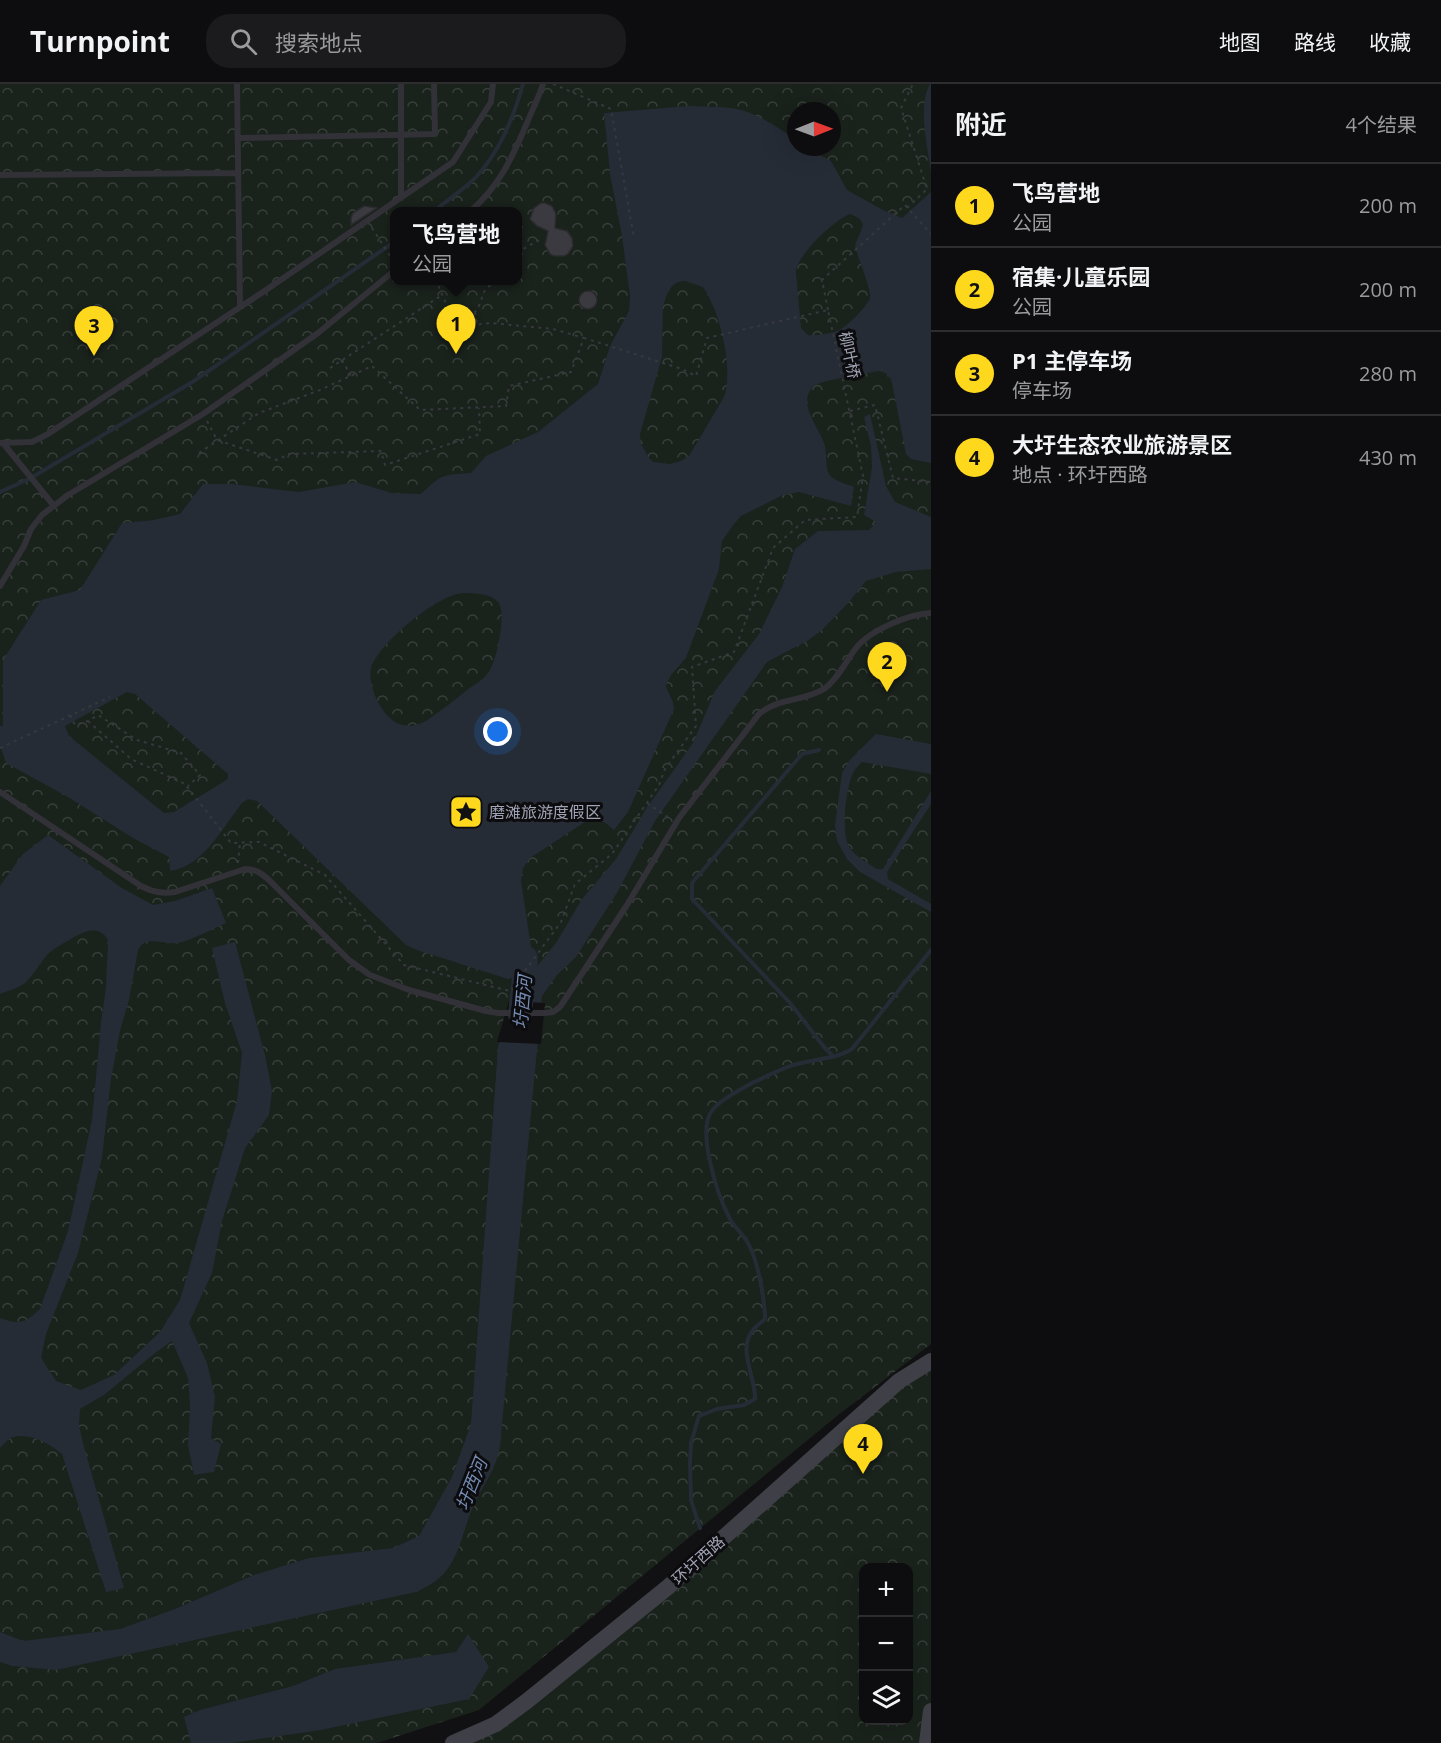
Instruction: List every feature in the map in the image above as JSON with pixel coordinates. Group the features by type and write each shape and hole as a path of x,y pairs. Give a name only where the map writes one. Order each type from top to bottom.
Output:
{"street":[{"name":"环圩西路","path":"453,1743 496,1724 527,1701 668,1587 899,1381 931,1361"},
{"path":"927,1743 931,1711"}],"lane":[{"path":"237,84 240,306"},
{"path":"401,84 401,197"},
{"path":"238,138 435,134 434,84"},
{"path":"2,443 32,442 48,434 453,162 491,102 493,84"},
{"path":"475,207 484,199 502,174 517,147 543,84"},
{"path":"0,175 238,173"},
{"path":"0,586 32,528 42,515 68,495 203,414 318,333 390,274"},
{"path":"2,443 54,506"},
{"path":"0,792 153,892 175,892 250,869 264,875 349,960 370,975 409,990 498,1013 553,1012 560,1007 627,905 676,823 749,725 765,708 822,690 834,679 858,646 868,637 913,615 931,613"}],"path":[{"path":"553,84 611,109 634,238"},
{"path":"913,84 901,108 927,189 907,208 931,234"},
{"name":"柳叶桥","path":"647,803 659,785 665,769 696,726 692,667 734,652 773,548 805,520 857,517 864,476 822,280 905,204 907,208"},
{"path":"367,220 390,256"},
{"path":"522,250 541,239"},
{"path":"438,285 456,327 491,323 553,329 682,369 696,376 707,338 828,310"},
{"path":"476,325 475,312 485,290 492,285"},
{"path":"330,368 442,295"},
{"path":"452,318 475,312"},
{"path":"198,453 259,413 320,390 372,366 420,410 506,406 509,386 572,372 584,338"},
{"path":"342,360 351,376"},
{"path":"850,411 875,405 893,478 931,482"},
{"path":"203,414 217,441 277,460 289,454 381,451 385,465 480,434 479,407"},
{"path":"0,748 110,697"},
{"path":"70,715 75,725 98,715 137,740 181,753 200,775 187,787"},
{"path":"88,721 131,759 185,784 231,843 259,842 325,875 404,965 510,991 561,922 575,884 612,854 647,803 676,823"},
{"path":"237,872 240,842"}],"green space":[{"name":"磨滩旅游度假区","path":"0,84 931,84 931,1344 837,1416 479,1710 377,1743 0,1743"},
{"path":"931,1361 931,1743 453,1743 496,1724"}],"water":[{"path":"930,84 931,173 924,115 926,93"},
{"path":"689,106 722,107 748,112 784,131 787,133 787,156 822,156 831,161 847,190 902,218 931,192 931,463 911,459 906,454 892,383 885,373 878,371 834,379 814,386 807,400 808,408 823,439 829,474 854,487 851,506 799,492 783,495 741,516 734,524 722,541 719,569 686,658 667,683 666,687 674,709 628,812 614,830 598,817 591,818 530,858 523,868 521,881 531,947 514,977 508,979 406,945 257,801 248,799 242,803 220,834 202,854 182,868 170,871 169,857 6,763 0,745 0,726 3,726 3,660 41,600 80,590 122,523 154,520 180,514 203,484 232,484 299,492 355,482 392,493 421,494 438,479 448,475 471,473 486,456 538,432 598,384 610,346 629,311 630,296 622,236 610,174 604,113","holes":["850,214 857,217 862,224 855,247 870,293 869,301 841,329 825,334 808,335 801,328 796,272 798,265 817,239 835,223","685,281 703,287 715,310 724,341 727,385 724,397 689,456 670,464 653,462 641,444 640,434 662,357 663,306 672,286","463,593 491,597 501,607 501,626 495,659 488,673 481,680 426,721 413,726 399,724 387,715 377,700 371,683 371,668 385,646 410,622 439,602","127,692 135,694 228,774 228,779 174,812 164,813 69,736 65,726"]},
{"path":"870,414 886,486 895,502 931,517 931,569 896,572 866,581 821,631 767,662 655,821 618,891 576,957 557,975 542,996 500,1445 495,1464 473,1507 451,1564 436,1581 416,1592 56,1670 12,1666 0,1662 0,1632 23,1641 120,1629 175,1609 254,1575 309,1558 393,1548 419,1536 452,1477 471,1424 498,1047 515,993 556,943 582,899 616,859 648,806 693,743 715,691 759,634 782,587 795,549 818,531 869,530 876,522 864,515 872,467 871,446 864,417"},
{"path":"876,734 931,744 931,774 862,762 853,773 848,789 845,811 847,842 859,857 877,869 883,869 931,791 931,804 887,872 888,879 931,904 931,912 860,872 847,859 837,841 835,825 842,773 849,761"},
{"path":"48,835 122,888 153,905 175,901 212,888 226,923 182,942 145,942 138,950 111,1079 102,1158 78,1253 46,1334 41,1358 56,1381 81,1390 114,1375 160,1332 180,1300 237,1101 242,1053 225,1003 212,948 235,942 265,1055 272,1091 269,1115 245,1148 222,1221 212,1273 189,1323 207,1363 215,1397 211,1438 221,1444 214,1472 194,1475 188,1445 190,1407 188,1378 172,1341 104,1395 80,1409 79,1426 83,1443 124,1588 106,1592 62,1454 45,1443 24,1436 11,1438 0,1448 0,1318 13,1322 22,1321 40,1309 68,1231 92,1120 106,987 108,940 104,934 93,930 54,949 25,983 0,994 0,886 23,854"},
{"path":"468,1634 489,1667 469,1699 321,1730 231,1743 191,1743 184,1717 200,1710 293,1686 335,1669 456,1652"}],"pier":[{"path":"509,1001 545,1003 541,1044 497,1042"}],"building":[{"path":"541,203 552,206 556,214 555,228 567,231 572,238 573,246 564,256 550,254 545,245 548,231 537,226 530,219 534,208"},
{"path":"364,206 377,208 351,225 353,213"},
{"path":"588,291 594,294 597,300 594,306 588,309 582,306 579,300 582,294"}],"waterway":[{"path":"439,207 477,176 493,156 505,133 523,84"},
{"path":"0,492 29,479 194,381 390,245"},
{"path":"819,750 802,754 692,883 692,899 790,1003 832,1055"},
{"path":"700,1528 691,1500 690,1463 691,1443 699,1416 717,1409 744,1405 755,1399 747,1345 754,1329 765,1319 762,1288 753,1255 748,1243 729,1217 720,1195 708,1149 707,1122 711,1112 719,1103 749,1085 790,1066 838,1055 852,1049 931,950"},
{"name":"圩西河","path":"520,1015 526,958"}],"place":[{"name":"飞鸟营地","path":"456,354"},
{"name":"P1 主停车场","path":"94,356"},
{"name":"宿集·儿童乐园","path":"887,692"},
{"name":"磨滩旅游度假区","path":"466,812"},
{"name":"大圩生态农业旅游景区","path":"863,1474"}]}
